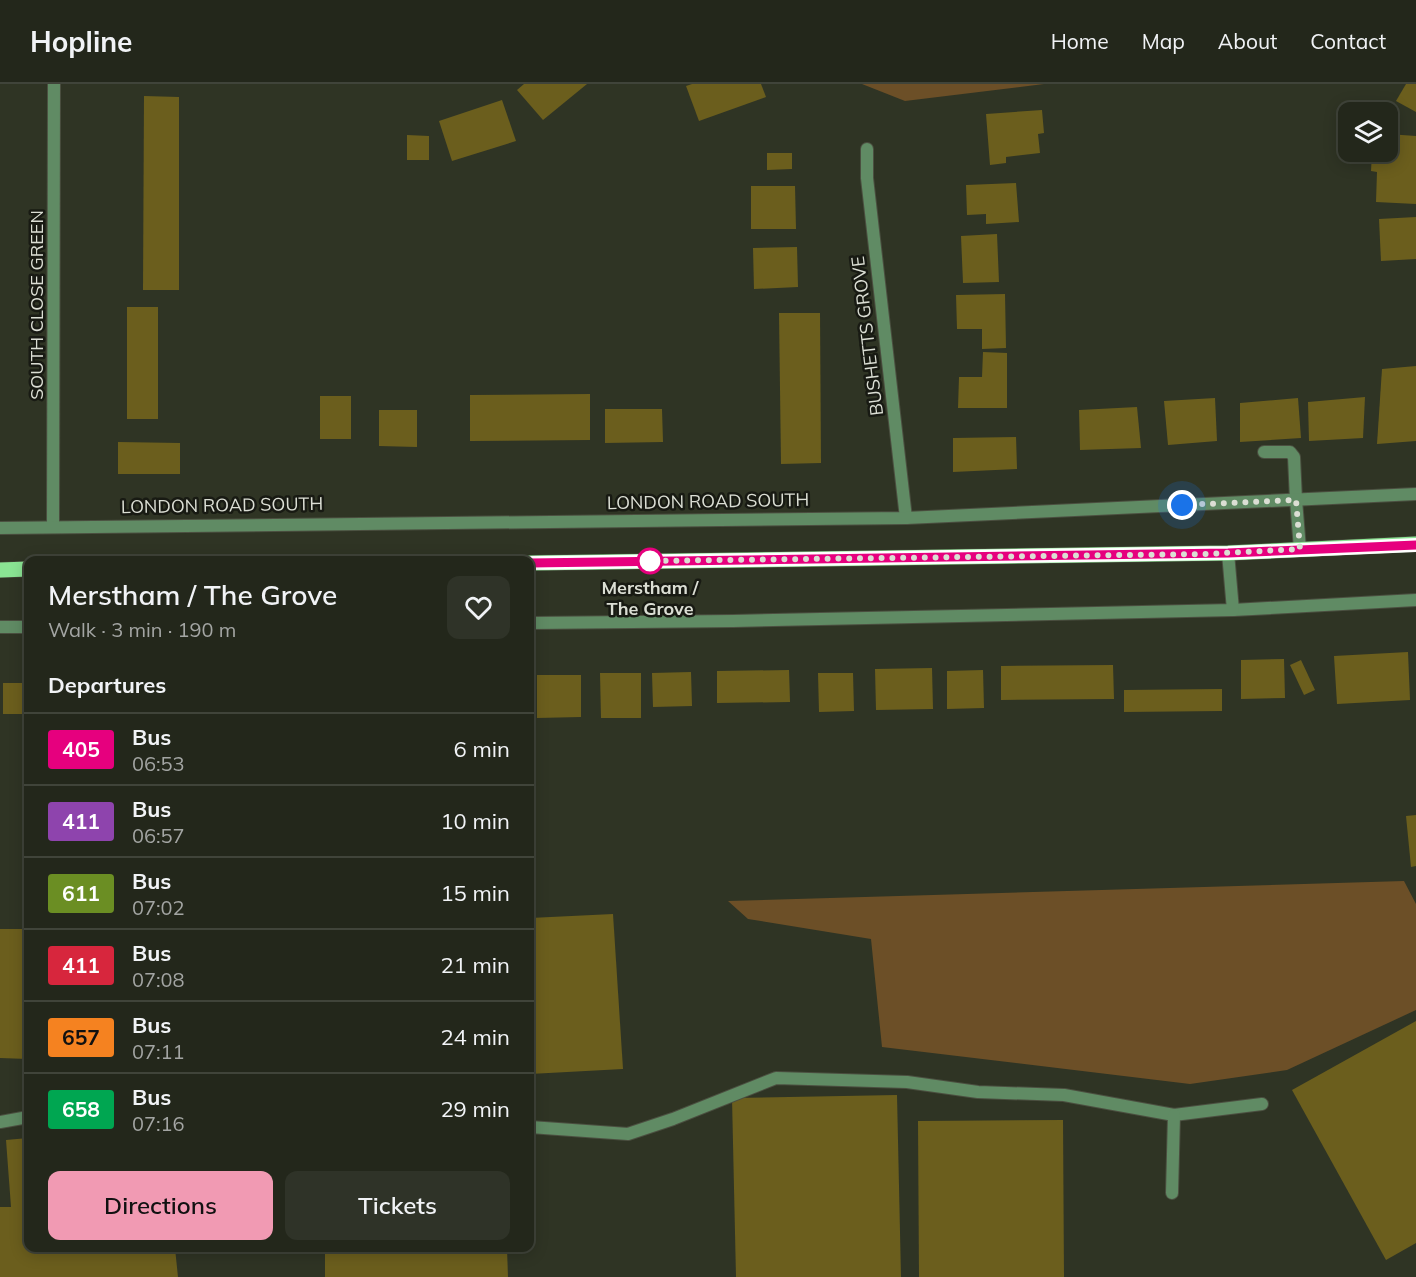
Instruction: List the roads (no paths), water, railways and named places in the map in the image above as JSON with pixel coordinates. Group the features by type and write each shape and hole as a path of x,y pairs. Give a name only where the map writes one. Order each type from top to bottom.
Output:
{"main road":[{"path":"534,563 1228,553 1416,544"},
{"path":"0,570 24,569"}],"street":[{"name":"SOUTH CLOSE GREEN","path":"53,526 54,84"},
{"name":"BUSHETTS GROVE","path":"867,149 867,178 906,518"},
{"path":"1264,452 1290,452 1294,458 1300,549"},
{"name":"LONDON ROAD SOUTH","path":"0,528 906,518 1416,494"},
{"path":"1228,553 1233,610"},
{"path":"534,623 757,621 1233,610 1416,600"},
{"path":"0,627 24,627"},
{"path":"534,1127 628,1134 673,1119 776,1078 907,1082 978,1092 1064,1095 1174,1115 1262,1104"},
{"path":"1172,1193 1174,1115"},
{"path":"0,1122 24,1119"}],"place":[{"name":"Merstham / The Grove","path":"650,561"}]}
